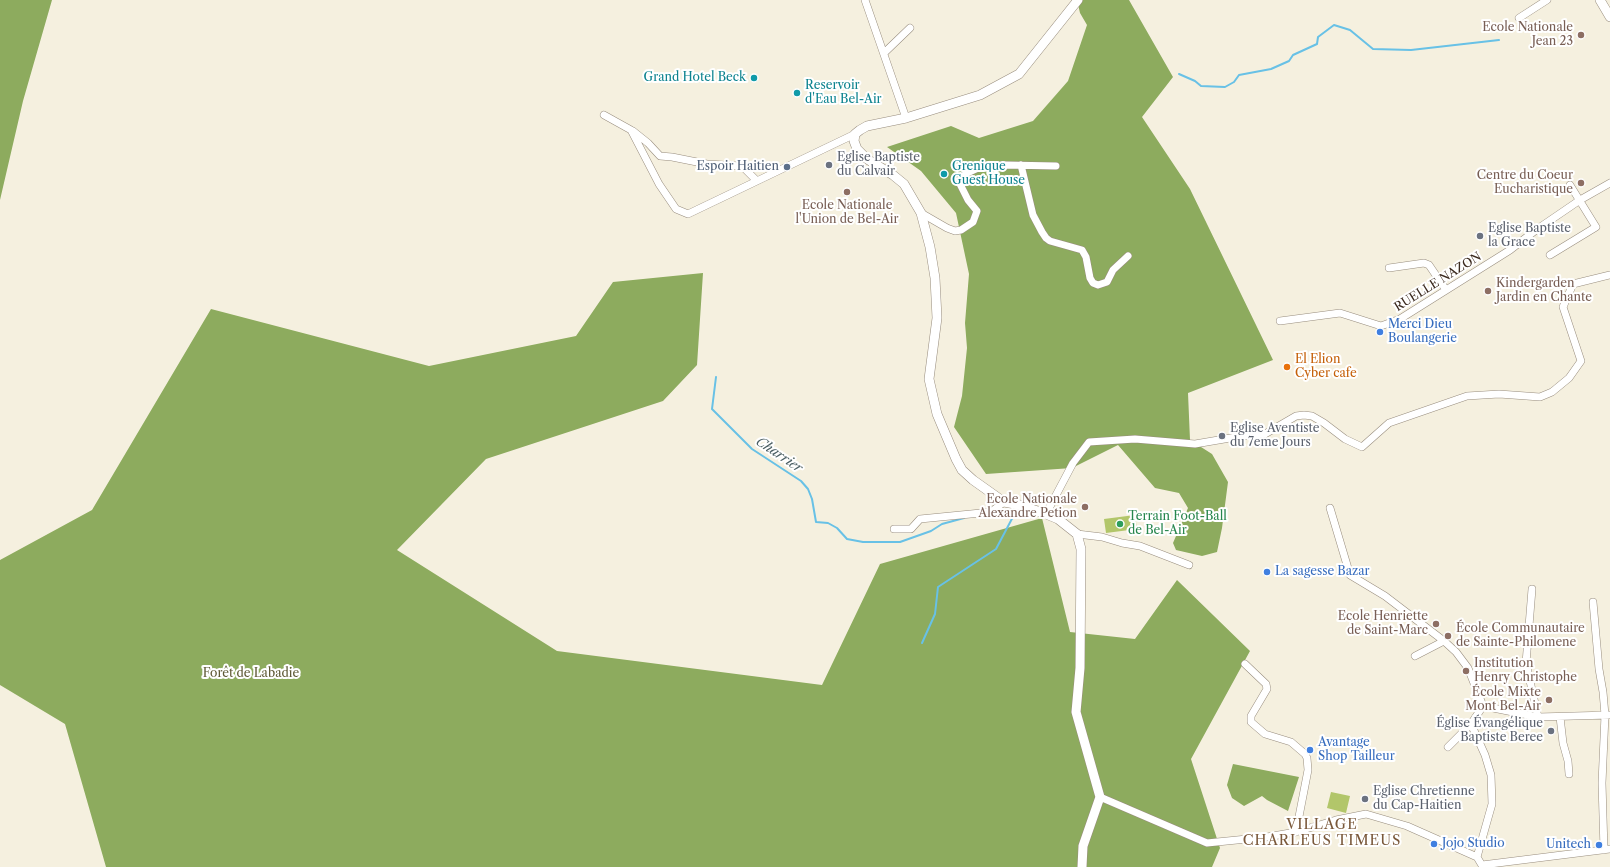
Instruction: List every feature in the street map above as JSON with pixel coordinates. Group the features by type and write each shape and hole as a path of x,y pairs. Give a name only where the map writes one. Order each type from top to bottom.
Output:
{"street":[{"path":"865,0 906,118"},
{"path":"631,130 659,184 676,208 685,214 688,214 756,180 855,134 867,126 906,118 980,95 1018,74 1078,0"},
{"path":"1519,18 1547,0"},
{"path":"1600,0 1610,17"},
{"path":"884,53 910,28"},
{"path":"604,115 631,130 648,143 660,156 715,164 742,166 756,180"},
{"path":"855,134 854,141 857,149 867,159 893,175 904,184 921,213 930,246 935,278 937,318 929,379 937,414 962,470 973,480 1004,502 1020,505 1058,519 1077,534 1102,537 1122,543 1140,546 1189,566"},
{"path":"921,213 947,228 955,231 961,230 973,222 977,211 968,200 960,184 963,176 978,168 1020,165 1056,166"},
{"path":"1020,165 1033,215 1042,232 1050,241 1082,250 1086,257 1090,278 1093,283 1098,285 1107,282 1113,270 1128,256"},
{"name":"RUELLE NAZON","path":"1280,321 1340,313 1381,326 1400,319 1510,250 1580,200 1610,183"},
{"path":"1550,255 1596,227 1570,185"},
{"path":"1389,268 1424,263 1429,265 1446,290"},
{"path":"1046,514 1073,463 1090,442 1135,439 1195,444 1242,436 1265,434 1296,416 1304,415 1312,416 1345,439 1362,447 1390,422 1467,396 1499,394 1540,397 1552,392 1569,378 1581,361 1563,307 1573,284 1610,275"},
{"path":"894,529 911,529 920,519 991,512 1004,502"},
{"path":"1330,508 1350,576 1385,596 1444,641 1456,652 1468,668 1483,706"},
{"path":"1077,534 1081,549 1080,652 1076,712 1100,797 1083,846 1082,867"},
{"path":"1532,589 1526,663 1538,717"},
{"path":"1100,797 1206,843 1267,837 1296,832 1336,820 1366,814 1407,826 1477,857 1483,866 1607,850 1602,784 1608,715 1599,669 1593,602"},
{"path":"1415,656 1444,641"},
{"path":"1245,664 1266,684 1267,689 1251,716 1251,722 1264,734 1291,742 1305,754 1307,758 1308,770 1296,832"},
{"path":"1483,706 1538,717 1608,715"},
{"path":"1448,747 1471,724 1483,706"},
{"path":"1560,716 1563,744 1568,761 1569,774"},
{"path":"1471,724 1485,754 1492,775 1492,804 1477,857"}],"green space":[{"path":"0,0 52,0 23,101 0,200"},
{"path":"1077,0 1129,0 1173,77 1142,117 1190,189 1273,360 1188,393 1190,440 1212,454 1228,482 1222,528 1217,552 1202,556 1176,550 1173,543 1188,508 1179,493 1155,488 1118,445 1072,468 986,474 954,427 962,396 967,348 965,323 969,274 956,213 921,171 887,147 951,126 979,138 1033,121 1068,81 1087,25 1080,13"},
{"name":"Forêt de Labadie","path":"703,273 697,365 663,401 486,459 397,550 557,651 822,685 880,564 1042,518 1070,632 1135,639 1177,580 1250,651 1191,759 1220,848 1212,867 106,867 65,724 0,685 0,560 92,510 211,309 429,366 576,336 613,282"},
{"name":"Terrain Foot-Ball de Bel-Air","path":"1135,515 1137,529 1106,533 1104,519"},
{"path":"1233,764 1299,777 1288,811 1262,796 1244,806 1232,798 1227,785"},
{"path":"1331,792 1350,796 1346,813 1327,808"}],"waterway":[{"path":"1179,74 1195,81 1201,86 1225,87 1234,82 1239,75 1271,69 1289,61 1293,55 1317,44 1318,37 1334,25 1350,30 1373,49 1411,50 1499,40"},
{"name":"Charrier","path":"716,377 712,409 752,449 801,481 808,489 812,499 816,522 828,523 837,528 847,539 863,542 900,542 931,531 942,524 964,518"},
{"path":"922,643 935,614 938,587 996,549 1015,513"}],"place":[{"name":"Ecole Nationale Jean 23","path":"1581,35"},
{"name":"Grand Hotel Beck","path":"754,78"},
{"name":"Reservoir d'Eau Bel-Air","path":"797,93"},
{"name":"Eglise Baptiste du Calvair","path":"829,165"},
{"name":"Espoir Haitien","path":"787,167"},
{"name":"Grenique Guest House","path":"944,174"},
{"name":"Centre du Coeur Eucharistique","path":"1581,183"},
{"name":"Ecole Nationale l'Union de Bel-Air","path":"847,192"},
{"name":"Eglise Baptiste la Grace","path":"1480,236"},
{"name":"Kindergarden Jardin en Chante","path":"1488,291"},
{"name":"Merci Dieu Boulangerie","path":"1380,332"},
{"name":"El Elion Cyber cafe","path":"1287,367"},
{"name":"Eglise Aventiste du 7eme Jours","path":"1222,436"},
{"name":"Ecole Nationale Alexandre Petion","path":"1085,507"},
{"name":"Terrain Foot-Ball de Bel-Air","path":"1120,524"},
{"name":"La sagesse Bazar","path":"1267,572"},
{"name":"Ecole Henriette de Saint-Marc","path":"1436,624"},
{"name":"École Communautaire de Sainte-Philomene","path":"1448,636"},
{"name":"Institution Henry Christophe","path":"1466,671"},
{"name":"École Mixte Mont Bel-Air","path":"1549,700"},
{"name":"Église Évangélique Baptiste Beree","path":"1551,731"},
{"name":"Avantage Shop Tailleur","path":"1310,750"},
{"name":"Eglise Chretienne du Cap-Haitien","path":"1365,799"},
{"name":"Jojo Studio","path":"1434,844"},
{"name":"Unitech","path":"1599,845"}],"district":[{"name":"VILLAGE CHARLEUS TIMEUS","path":"1322,834"}]}
